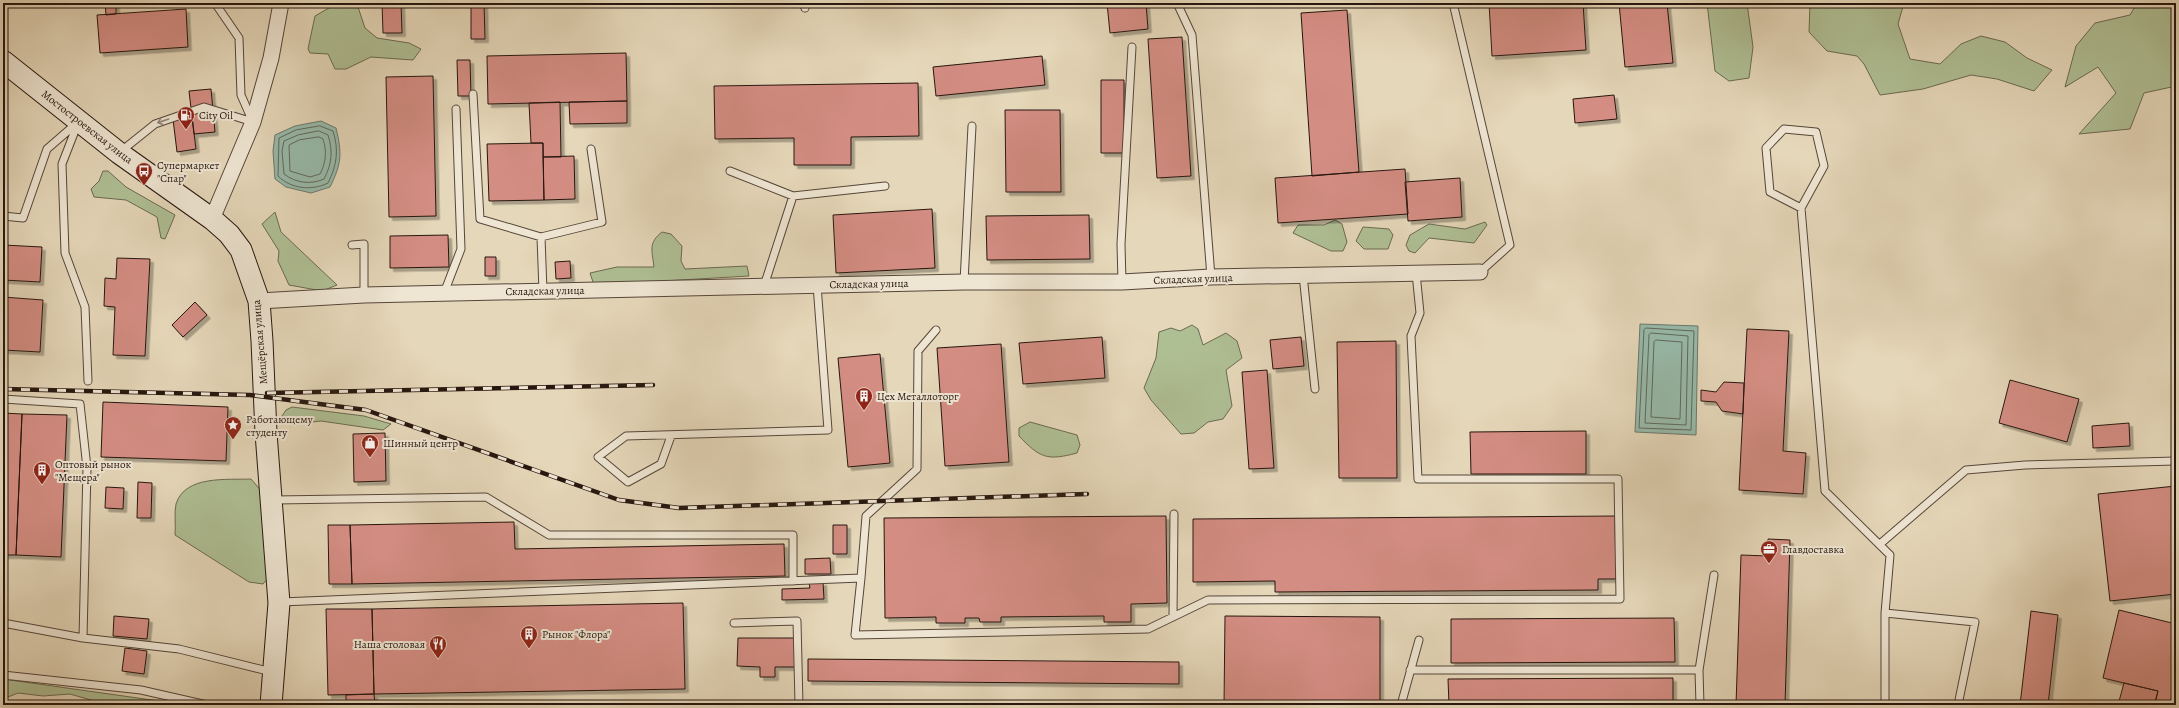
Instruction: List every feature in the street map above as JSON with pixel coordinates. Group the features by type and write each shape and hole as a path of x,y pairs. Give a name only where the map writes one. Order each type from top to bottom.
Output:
{"main road":[{"name":"Мостостроевская улица","path":"3,61 119,153 212,219"},
{"name":"Мещёрская улица","path":"212,219 229,234 241,250 259,301 279,603 270,705"}],"street":[{"path":"212,219 253,122 271,58 281,3"},
{"name":"Складская улица","path":"259,301 364,295 444,293 964,282 1122,282 1211,277 1480,272"}],"lane":[{"path":"215,3 239,38 241,95 253,122"},
{"path":"1177,3 1192,35 1211,277"},
{"path":"1453,3 1510,246 1480,272"},
{"path":"1122,282 1121,244 1132,48"},
{"path":"473,94 480,219 541,237 602,222 591,149"},
{"path":"119,153 155,124 204,106 253,122"},
{"path":"444,293 461,249 456,109"},
{"path":"3,216 23,218 47,149 78,121"},
{"path":"78,121 62,164 65,252 86,307 88,381"},
{"path":"964,282 972,126"},
{"path":"1801,208 1770,192 1766,148 1784,129 1816,132 1824,166 1801,208 1825,491 1890,555 1885,613 1885,705"},
{"path":"730,171 793,196 885,186"},
{"path":"764,286 793,196"},
{"path":"541,237 543,291"},
{"path":"352,245 364,244 364,295"},
{"path":"936,330 918,351 917,469 866,516 855,635 1148,629 1208,600 1620,600 1618,479 1418,479 1411,336 1420,314 1416,273"},
{"path":"1303,275 1315,389"},
{"path":"671,436 661,464 628,482 598,457 626,436 671,436 828,430 817,285"},
{"path":"3,399 80,404 87,468 83,638"},
{"path":"1880,544 1966,470 2025,465 2176,461"},
{"path":"272,500 486,497 549,535 793,534 793,581"},
{"path":"1172,617 1174,514"},
{"path":"1700,705 1699,670 1714,575"},
{"path":"279,603 396,596 861,578"},
{"path":"1885,613 1975,622 1958,705"},
{"path":"734,623 797,621 799,705"},
{"path":"3,623 83,638 179,649 274,673"},
{"path":"1401,705 1419,640"},
{"path":"1410,670 1699,670"},
{"path":"3,675 141,690 207,705"}],"shaded area":[{"path":"1707,3 1747,3 1753,47 1749,78 1729,81 1715,71"},
{"path":"1810,3 1904,3 1898,24 1910,59 1940,64 1961,44 1981,36 2005,42 2027,58 2052,70 2034,91 1997,79 1971,75 1923,89 1880,95 1864,64 1857,56 1827,51 1809,32"},
{"path":"2137,3 2176,3 2176,86 2144,93 2130,129 2079,134 2116,93 2098,67 2065,87 2076,46 2095,23 2130,15"},
{"path":"334,5 358,7 365,28 377,38 409,43 421,49 413,60 371,57 346,69 335,69 328,54 310,53 308,49 315,16"},
{"path":"103,171 108,171 126,187 175,215 165,239 161,238 157,217 126,200 94,197 91,189 99,181"},
{"path":"275,212 281,232 337,285 322,291 289,285 278,261 279,251 262,224"},
{"path":"1335,220 1342,224 1347,242 1343,251 1331,251 1293,233 1298,225 1324,225"},
{"path":"1485,222 1487,225 1474,243 1429,238 1415,253 1409,251 1406,245 1410,235 1429,224 1465,229"},
{"path":"1363,227 1389,229 1393,235 1388,249 1364,249 1356,241"},
{"path":"662,232 671,234 682,246 681,261 685,269 747,266 749,276 594,285 590,273 617,267 654,267 652,247 655,240"},
{"path":"1192,325 1198,329 1203,345 1226,333 1237,341 1242,358 1226,370 1232,406 1223,419 1208,422 1194,433 1181,434 1151,400 1144,388 1156,358 1159,332 1171,328 1180,331"},
{"path":"292,407 364,416 391,424 383,430 321,421 295,424 285,421 282,416 286,410"},
{"path":"1030,422 1077,435 1080,445 1077,453 1051,457 1039,453 1019,436 1019,428"},
{"path":"251,479 263,493 269,577 263,584 249,582 175,535 176,504 181,495 188,488 208,481"},
{"path":"3,679 159,701 172,705 108,705 70,694 43,696 18,693 8,697 3,693"}],"water":[{"path":"321,121 336,128 340,151 339,164 330,187 311,193 286,187 275,179 273,151 275,135 295,126"},
{"path":"1640,324 1698,326 1696,435 1635,432"}],"building":[{"path":"105,3 116,3 116,14 106,15"},
{"path":"382,3 401,3 402,33 383,33"},
{"path":"471,3 484,3 485,39 471,39"},
{"path":"1107,3 1146,3 1148,29 1110,33"},
{"path":"1489,3 1583,3 1586,50 1492,56"},
{"path":"1619,3 1667,3 1673,63 1625,67"},
{"path":"186,9 188,47 100,53 97,15"},
{"path":"1347,10 1359,172 1312,176 1301,13"},
{"path":"1182,37 1191,176 1157,178 1148,39"},
{"path":"626,53 627,101 488,104 487,56"},
{"path":"1042,56 1045,85 936,96 933,67"},
{"path":"457,60 470,60 471,96 458,96"},
{"path":"433,76 436,216 389,217 386,77"},
{"path":"1101,80 1124,80 1124,153 1101,153"},
{"path":"918,83 919,136 851,137 851,165 794,165 794,138 715,139 714,86"},
{"path":"211,89 215,132 194,134 189,91"},
{"path":"1614,95 1617,119 1575,123 1573,99"},
{"path":"627,101 627,123 570,124 569,102"},
{"path":"560,102 561,157 543,157 543,143 531,143 529,103"},
{"path":"1005,110 1060,110 1061,192 1006,192"},
{"path":"192,117 196,149 177,152 173,119"},
{"path":"543,143 544,200 489,201 487,144"},
{"path":"574,156 575,199 544,200 543,157"},
{"path":"1405,169 1408,214 1278,223 1275,178"},
{"path":"1460,178 1462,217 1408,221 1405,182"},
{"path":"932,209 935,268 836,273 833,215"},
{"path":"1089,215 1090,259 987,260 986,216"},
{"path":"448,235 449,267 390,268 390,236"},
{"path":"3,245 42,247 40,282 3,280"},
{"path":"485,257 496,257 496,276 485,276"},
{"path":"117,258 150,259 145,356 113,355 115,307 104,306 105,278 116,279"},
{"path":"570,261 571,278 556,279 555,262"},
{"path":"3,297 43,300 40,352 3,350"},
{"path":"195,302 207,315 183,337 172,325"},
{"path":"1747,329 1789,331 1783,451 1806,453 1803,494 1739,490"},
{"path":"1102,337 1105,378 1023,384 1019,343"},
{"path":"1301,337 1304,366 1273,369 1270,340"},
{"path":"1396,341 1397,478 1339,478 1337,342"},
{"path":"1001,344 1009,462 945,466 937,348"},
{"name":"Цех Металлоторг","path":"880,354 890,463 848,467 838,358"},
{"path":"1267,370 1274,468 1249,469 1242,372"},
{"path":"2010,380 2079,399 2067,442 1999,423"},
{"path":"1724,382 1744,383 1743,414 1722,411 1716,402 1701,401 1701,390 1716,392"},
{"path":"103,402 228,407 226,461 101,457"},
{"path":"3,413 22,414 16,555 3,555"},
{"name":"Оптовый рынок \"Мещера\"","path":"22,414 67,415 61,557 16,555"},
{"path":"2129,423 2130,446 2093,448 2092,426"},
{"path":"1586,431 1586,474 1471,474 1470,432"},
{"name":"Шинный центр","path":"385,433 386,481 354,482 353,434"},
{"path":"138,482 152,483 151,518 137,518"},
{"path":"2176,486 2176,594 2110,601 2098,494"},
{"path":"106,487 124,488 123,509 105,508"},
{"path":"1166,516 1167,603 1131,604 1131,622 1104,622 1104,616 1001,617 1001,622 980,622 979,618 965,618 965,623 936,623 936,617 885,618 884,518"},
{"path":"1615,516 1616,579 1598,579 1598,590 1275,592 1275,581 1193,582 1193,519"},
{"path":"514,522 515,549 784,544 785,576 352,584 350,525"},
{"path":"328,525 350,525 352,584 329,584"},
{"path":"833,525 847,525 847,554 833,554"},
{"path":"1768,539 1790,540 1785,705 1736,705 1741,555 1768,556"},
{"path":"830,558 831,574 805,574 805,559"},
{"path":"823,582 824,599 782,600 782,589 810,588 809,583"},
{"name":"Рынок \"Флора\"","path":"683,603 685,689 374,694 372,609"},
{"path":"326,609 372,609 374,694 328,695"},
{"path":"2119,610 2176,624 2176,678 2170,705 2155,704 2158,691 2103,678"},
{"path":"2031,611 2058,615 2048,705 2020,705"},
{"path":"114,616 149,619 147,639 113,636"},
{"path":"1225,616 1380,617 1380,705 1224,705"},
{"path":"1674,618 1675,662 1451,663 1451,619"},
{"path":"738,638 795,638 795,667 775,667 775,677 760,677 760,667 737,666"},
{"path":"125,648 147,651 144,674 122,671"},
{"path":"808,659 1179,662 1179,684 808,681"},
{"path":"1673,678 1673,705 1449,705 1448,679"},
{"path":"2124,683 2158,691 2154,705 2118,705"},
{"path":"374,694 375,705 346,705 346,695"}],"railway":[{"path":"267,393 653,385"},
{"path":"3,389 250,395 366,410 619,500 679,508 1087,494"}],"place":[{"name":"City Oil","path":"186,130"},
{"name":"Супермаркет \"Спар\"","path":"144,186"},
{"name":"Цех Металлоторг","path":"864,411"},
{"name":"Работающему студенту","path":"233,440"},
{"name":"Шинный центр","path":"370,458"},
{"name":"Оптовый рынок \"Мещера\"","path":"42,485"},
{"name":"Главдоставка","path":"1769,564"},
{"name":"Рынок \"Флора\"","path":"529,649"},
{"name":"Наша столовая","path":"438,659"}]}
